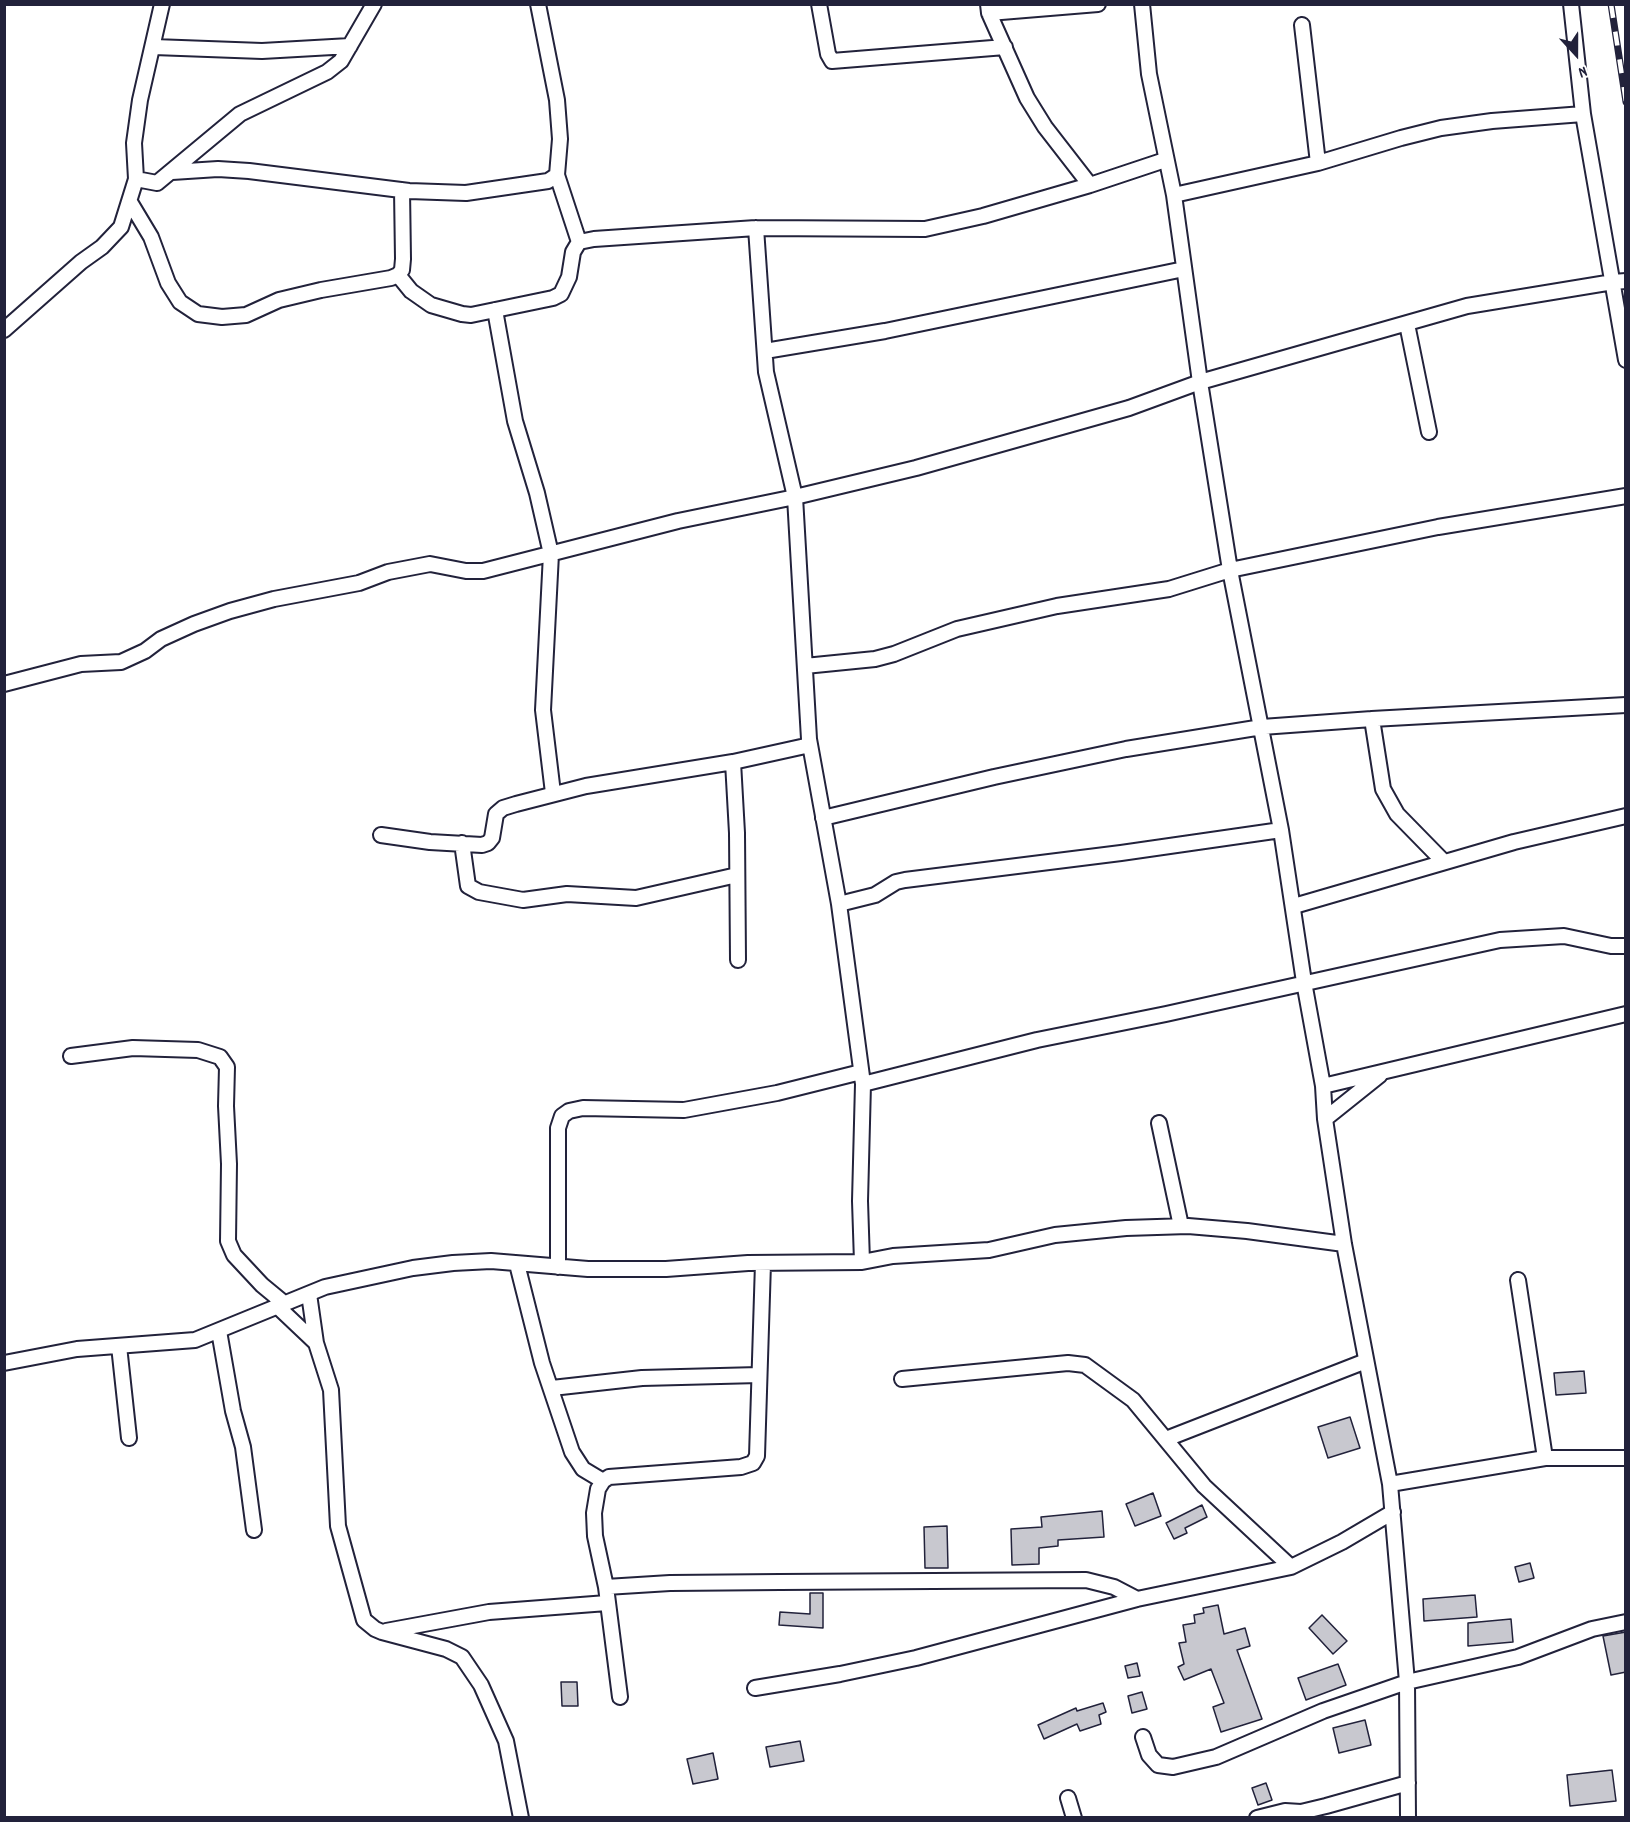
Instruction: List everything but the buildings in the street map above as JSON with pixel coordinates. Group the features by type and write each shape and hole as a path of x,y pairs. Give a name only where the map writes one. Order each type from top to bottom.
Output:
{"street":[{"path":"4,330 81,262 102,247 121,227 136,179 134,143 140,100 154,47 162,4"},
{"path":"136,179 157,183 240,114 327,72 341,61 374,4"},
{"path":"538,4 557,100 560,139 557,175 579,242"},
{"path":"819,4 828,54 832,61 1005,47"},
{"path":"1090,185 1045,127 1028,98 989,9 1098,4"},
{"path":"1142,4 1149,74 1174,195 1200,382 1230,570 1281,830 1304,982 1323,1086 1344,1244 1390,1484 1407,1682 1408,1818"},
{"path":"1571,4 1583,114 1619,282 1626,360"},
{"path":"1302,25 1318,163"},
{"path":"154,47 262,51 350,46"},
{"path":"1174,195 1318,163 1441,128 1492,121 1583,114"},
{"path":"398,274 411,291 431,305 471,315 553,298 561,294 569,277 573,252 579,242 594,239 756,228 925,229 983,216 1166,160"},
{"path":"172,172 218,169 249,171 402,190 466,193 539,183 548,181 557,175"},
{"path":"130,202 151,237 168,283 180,302 198,314 222,317 246,315 279,300 391,278 398,274 402,270 403,259 402,190"},
{"path":"756,228 766,372 795,497 810,745 839,904 862,1078 860,1202 862,1262"},
{"path":"765,351 885,331 1184,269"},
{"path":"4,684 81,664 121,662 145,651 161,639 194,624 274,599 359,583 388,572 430,564 466,571 483,571 678,521 795,497 916,468 1129,408 1200,382 1467,306 1619,282"},
{"path":"495,310 515,421 534,482 551,554 543,710 553,793"},
{"path":"1407,324 1429,432"},
{"path":"805,666 875,659 957,630 1057,606 1169,589 1230,570 1438,527 1626,496"},
{"path":"823,818 1126,749 1262,727 1626,705"},
{"path":"1372,719 1383,789 1397,814 1444,862"},
{"path":"381,836 482,845 488,843 492,838 496,814 503,808 553,793 668,771 733,762 810,745"},
{"path":"733,762 737,833 738,960"},
{"path":"1294,906 1514,842 1626,816"},
{"path":"839,904 875,896 897,882 905,880 1122,853 1281,830"},
{"path":"462,843 468,886 478,892 523,900 567,894 636,898 736,875"},
{"path":"558,1267 558,1128 562,1116 569,1111 583,1108 684,1110 862,1078 1167,1014 1500,940 1564,936 1611,946 1626,946"},
{"path":"1323,1086 1626,1014"},
{"path":"71,1056 133,1048 198,1050 220,1058 227,1067 226,1107 230,1164 228,1241 234,1255 316,1343"},
{"path":"1326,1119 1383,1072"},
{"path":"1159,1123 1181,1226"},
{"path":"4,1363 76,1349 195,1340 325,1287 413,1268 453,1263 491,1262 588,1269 666,1269 763,1263 862,1262 893,1256 989,1250 1055,1235 1126,1228 1181,1226 1247,1231 1344,1244"},
{"path":"620,1697 606,1587 595,1536 594,1513 598,1488 609,1477 741,1467 753,1463 757,1456 763,1263"},
{"path":"518,1264 542,1363 572,1452 583,1468 603,1481"},
{"path":"1518,1280 1545,1458"},
{"path":"309,1294 316,1343 331,1390 338,1526 364,1620 382,1632 446,1650 462,1657 481,1685 506,1741 521,1818"},
{"path":"219,1331 233,1411 243,1448 254,1530"},
{"path":"119,1346 129,1438"},
{"path":"1166,1439 1365,1361"},
{"path":"902,1378 1068,1363 1085,1365 1133,1400 1204,1486 1291,1567"},
{"path":"552,1388 642,1378 759,1375"},
{"path":"1390,1484 1545,1458 1626,1458"},
{"path":"755,1688 840,1674 916,1658 1137,1599 1291,1567 1342,1542 1393,1512"},
{"path":"606,1587 736,1582 1086,1580 1114,1587 1137,1599"},
{"path":"382,1632 489,1612 607,1603"},
{"path":"1143,1737 1149,1755 1158,1765 1173,1767 1216,1757 1323,1711 1407,1682 1518,1657 1592,1629 1626,1622"},
{"path":"1257,1818 1285,1811 1301,1812 1408,1783"},
{"path":"1068,1798 1074,1818"}],"railway":[{"path":"1611,4 1626,102"}]}
